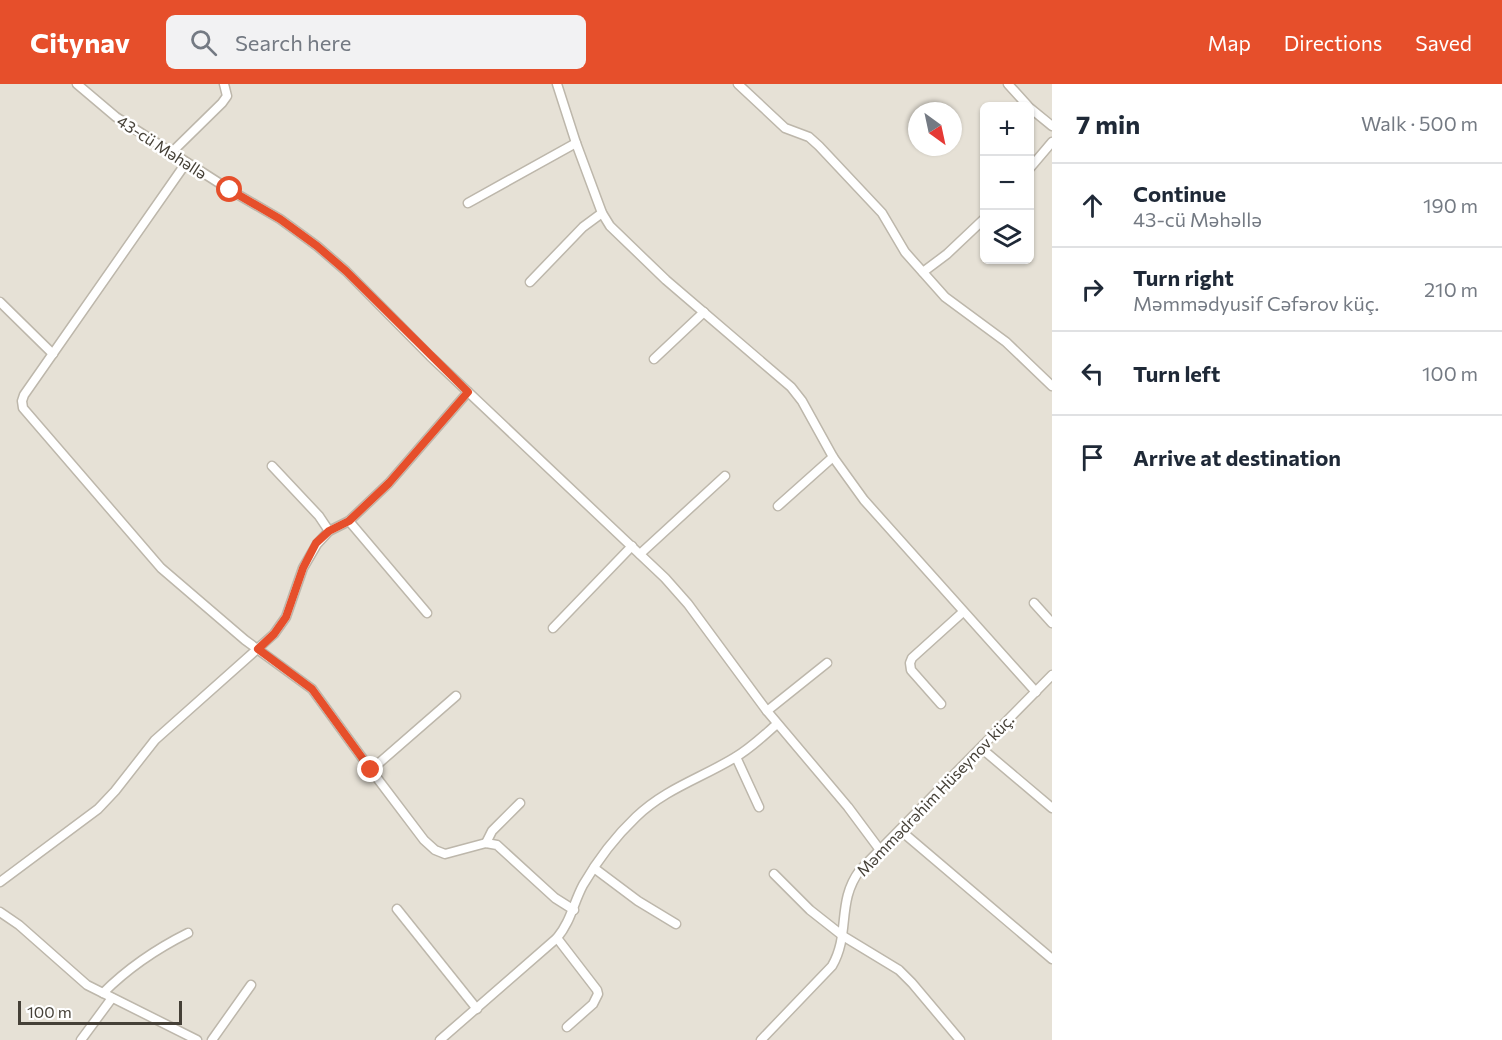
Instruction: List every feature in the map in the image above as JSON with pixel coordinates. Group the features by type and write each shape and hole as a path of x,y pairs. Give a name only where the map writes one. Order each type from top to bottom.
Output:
{"street":[{"name":"43-cü Məhəllə","path":"77,84 116,117 186,163 280,219 346,271 468,392 632,546 688,604 777,724 848,807 880,850"},
{"path":"171,153 222,103 227,96 224,84"},
{"path":"557,84 602,213 610,226 636,252 791,387 802,401 833,457 864,500 1036,692"},
{"path":"738,84 785,128 809,137 819,146 882,213 905,252 945,297 1006,342 1052,386"},
{"path":"1008,84 1024,102"},
{"path":"1034,111 1052,126"},
{"path":"1034,162 1052,142"},
{"path":"468,203 576,143"},
{"path":"186,163 24,395 23,408 160,568 258,649 312,689 424,840 435,850 445,854 486,843 497,845 555,898 574,910"},
{"path":"530,282 584,227 602,213"},
{"path":"923,272 947,254 980,223"},
{"path":"0,302 52,354"},
{"path":"654,358 704,312"},
{"path":"0,882 98,809 155,740 281,626 316,543 329,531 349,521 389,483 468,392"},
{"path":"778,506 833,457"},
{"path":"272,466 319,516 329,531"},
{"path":"640,554 725,476"},
{"path":"349,521 427,613"},
{"path":"553,628 632,546"},
{"path":"1034,603 1052,622"},
{"path":"941,704 911,670 910,663 912,657 963,612"},
{"path":"767,711 827,663"},
{"name":"Məmmədrəhim Hüseynov küç.","path":"761,1040 832,966 840,953 843,912 851,882 860,870 1052,675"},
{"path":"371,770 456,696"},
{"path":"440,1040 557,938 569,922 583,886 594,868 635,818 672,790 736,757 777,724"},
{"path":"981,748 1052,808"},
{"path":"736,757 759,807"},
{"path":"486,843 492,831 520,803"},
{"path":"900,830 1052,959"},
{"path":"594,868 638,901 676,924"},
{"path":"774,874 810,910 843,936 899,970 960,1040"},
{"path":"397,909 477,1009"},
{"path":"0,912 19,925 76,977 102,993 197,1040"},
{"path":"102,993 157,949 188,933"},
{"path":"557,938 598,994 593,1004 567,1027"},
{"path":"212,1040 251,985"},
{"path":"81,1040 112,998"}],"shaded area":[{"path":"0,84 1052,84 1052,1040 0,1040"}],"route":[{"path":"230,190 280,219 317,246 346,271 468,392 389,483 349,521 329,531 316,543 303,568 286,617 281,626 258,649 312,689 371,770"}]}
